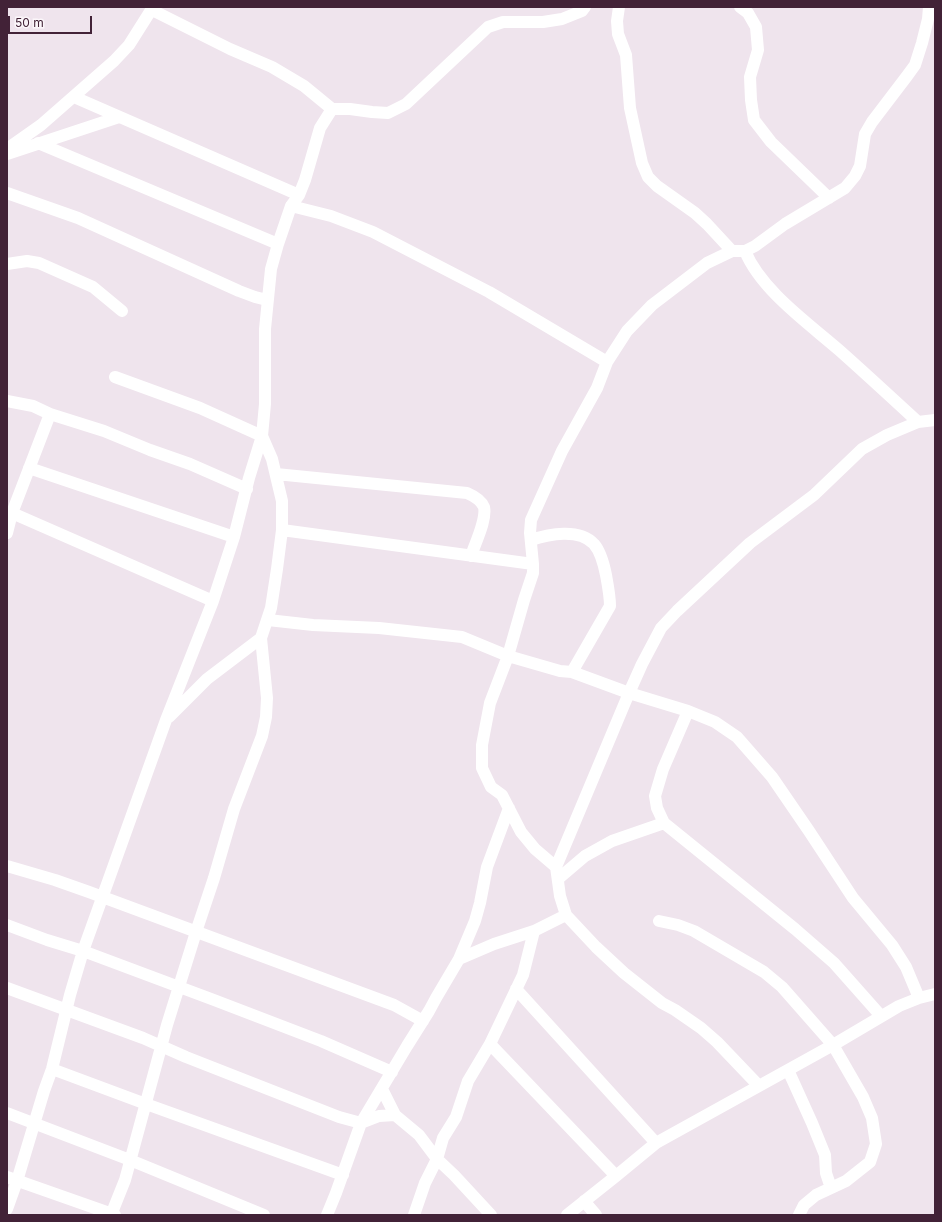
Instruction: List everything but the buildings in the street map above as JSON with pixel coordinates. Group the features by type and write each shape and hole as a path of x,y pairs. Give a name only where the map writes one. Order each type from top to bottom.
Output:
{"street":[{"path":"7,148 41,125 114,61 129,45 152,8 230,50 272,67 304,86 332,109 388,112 406,104 488,27 503,22 543,22 562,18 582,11 585,7"},
{"path":"619,7 617,22 618,34 626,55 630,108 642,164 648,177 657,186 696,213 732,251"},
{"path":"740,7 748,13 756,27 758,50 750,78 754,120 771,142 829,198"},
{"path":"556,867 535,849 521,832 502,795 491,787 482,768 482,745 490,703 508,656 531,580 533,564 531,520 562,452 597,388 607,362 627,331 652,305 706,263 732,251 745,251 768,238 785,224 845,188 855,176 860,166 865,134 872,122 914,65 922,43 928,19 929,7"},
{"path":"74,97 299,195"},
{"path":"7,1209 12,1179 34,1123 52,1069 66,1010 83,951 166,720 213,601 234,538 262,436 265,404 265,329 271,269 291,206 299,195 320,128 332,109"},
{"path":"7,154 119,117"},
{"path":"38,143 278,244"},
{"path":"7,193 78,218 239,291 267,300"},
{"path":"291,206 331,216 373,232 489,292 607,362"},
{"path":"745,251 760,277 783,301 918,422"},
{"path":"7,264 26,261 39,263 93,287 122,311"},
{"path":"12,1179 112,1215 125,1180 161,1046 234,809 262,736 266,717 267,698 261,638 268,620 276,577 282,530 282,501 272,459 262,436 200,408 115,377"},
{"path":"7,401 33,406 50,414 104,431 150,450 196,466 247,489"},
{"path":"7,533 12,513 50,414"},
{"path":"759,1086 718,1042 701,1028 662,1003 624,973 596,948 566,915 560,896 556,867 629,693 661,628 676,611 750,543 814,495 862,449 887,435 918,422 935,420"},
{"path":"29,468 234,538"},
{"path":"276,474 468,493 477,497 484,506 484,517 471,556"},
{"path":"12,513 213,601"},
{"path":"282,530 533,564"},
{"path":"531,540 548,535 580,535 593,543 605,569 610,606 572,672"},
{"path":"268,620 314,625 379,628 462,637 508,656 560,671 572,672 629,693 688,710 715,722 737,737 772,777 853,898 892,945 906,967 919,998"},
{"path":"166,720 207,680 261,638"},
{"path":"688,710 663,769 655,796 657,808 664,823 834,962 881,1016"},
{"path":"326,1215 361,1123 459,959 475,921 487,867 509,808"},
{"path":"558,879 585,856 612,841 664,823"},
{"path":"7,866 55,880 394,1005 423,1021"},
{"path":"459,959 494,944 534,931 566,915"},
{"path":"658,920 694,931 764,972 782,987 833,1045 863,1097 872,1118 876,1144 870,1162 846,1181 816,1195 804,1205 799,1215"},
{"path":"7,925 47,940 83,951 321,1041 392,1072"},
{"path":"414,1215 425,1183 437,1159 444,1138 456,1117 468,1081 490,1044 523,975 534,931"},
{"path":"7,988 143,1038 211,1067 339,1117 361,1123 379,1116 395,1115"},
{"path":"516,988 656,1143"},
{"path":"567,1215 656,1143 833,1045 899,1006 919,998 935,994"},
{"path":"490,1044 616,1176"},
{"path":"52,1069 342,1175"},
{"path":"788,1070 825,1155 826,1173 831,1188"},
{"path":"382,1089 395,1115 418,1135 437,1159 491,1215"},
{"path":"7,1113 130,1160 264,1215"},
{"path":"584,1201 596,1215"}]}
